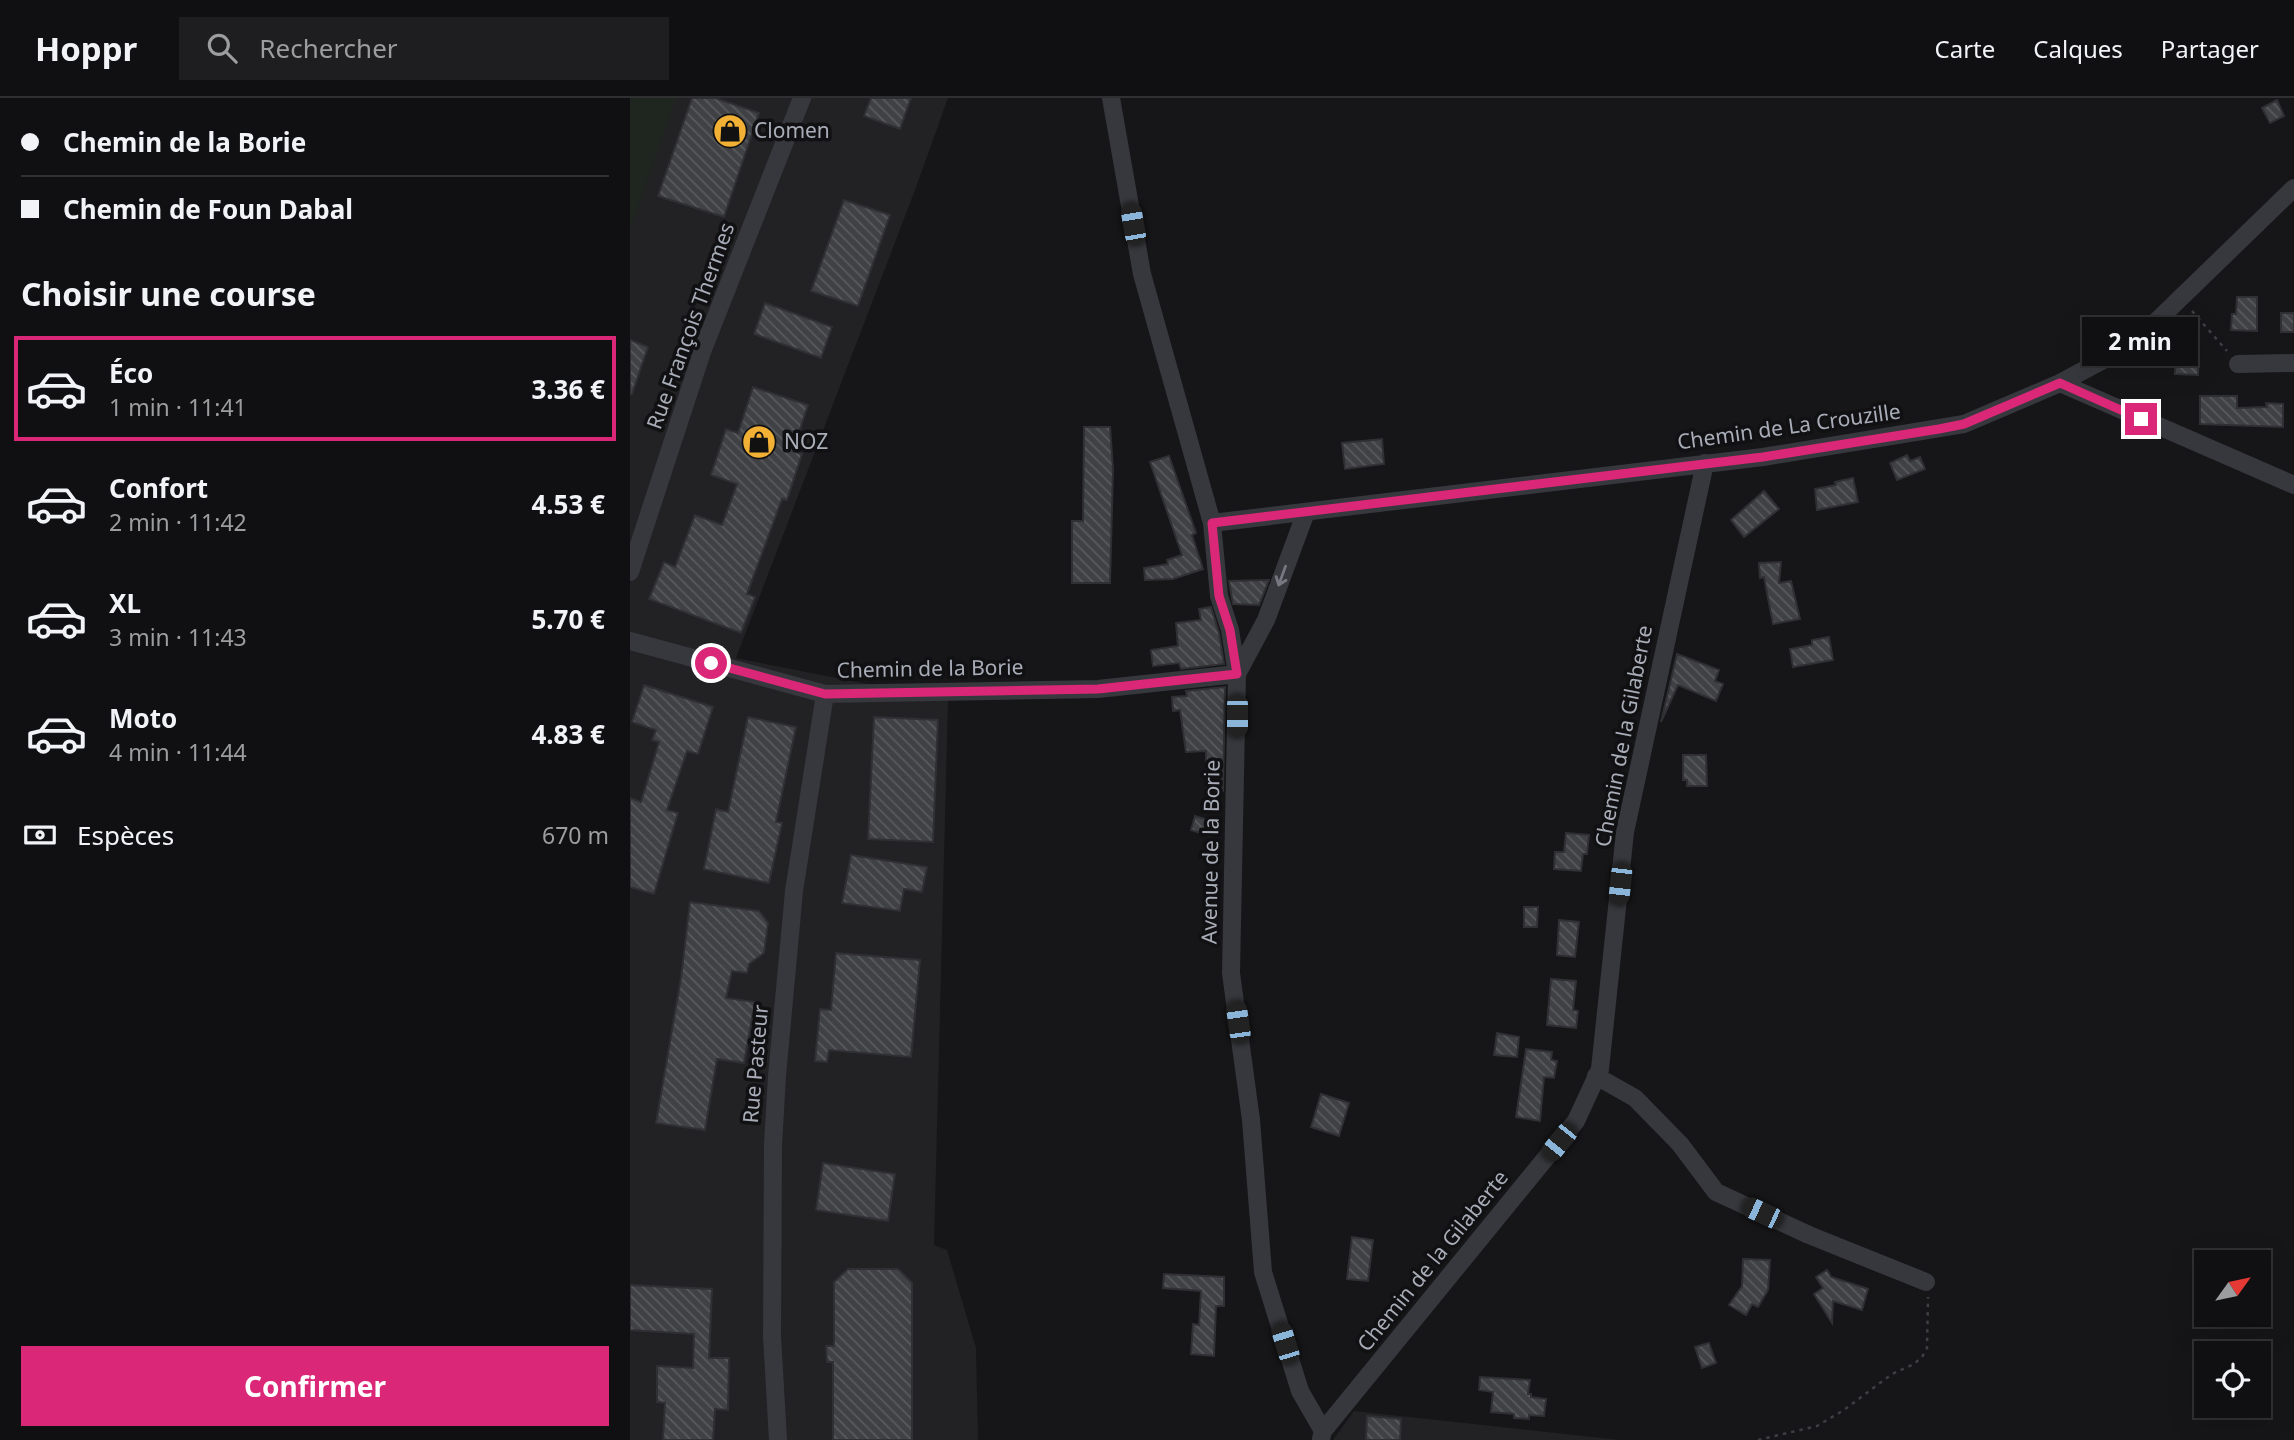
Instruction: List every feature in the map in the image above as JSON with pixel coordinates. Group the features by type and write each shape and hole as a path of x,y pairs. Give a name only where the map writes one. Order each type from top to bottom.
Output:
{"street":[{"name":"Rue François Thermes","path":"630,572 702,352 802,98"},
{"name":"Avenue de la Borie","path":"1111,98 1142,274 1212,523 1219,596 1230,630 1237,674 1231,973 1251,1120 1263,1272 1300,1391 1322,1435"},
{"name":"Chemin de La Crouzille","path":"1212,523 1763,457 1964,424 2060,383 2133,344 2294,188"},
{"path":"2238,364 2294,363"},
{"path":"2060,383 2294,485"},
{"name":"Chemin de la Gilaberte","path":"1322,1435 1576,1121 1600,1069 1625,832 1705,463"},
{"path":"1237,674 1266,620 1306,512"},
{"name":"Chemin de la Borie","path":"630,641 825,694 1098,689 1237,674"},
{"name":"Rue Pasteur","path":"778,1440 772,1336 775,1103 794,891 825,694"},
{"path":"1596,1076 1634,1098 1680,1144 1716,1192 1809,1235 1926,1282"}],"path":[{"path":"2181,298 2238,364"},
{"path":"1758,1440 1817,1426 1844,1410 1892,1374 1914,1364 1922,1357 1927,1348 1926,1282"}],"shaded area":[{"path":"630,98 676,98 630,230"},
{"path":"668,98 948,98 736,658 948,700 934,1245 947,1250 976,1348 978,1440 630,1440 630,211"},
{"path":"1354,1411 1620,1440 1333,1440"}],"building":[{"path":"692,98 715,98 759,113 724,217 658,196"},
{"path":"871,98 911,98 900,129 864,116"},
{"path":"2277,100 2284,116 2270,123 2262,108"},
{"path":"844,200 890,215 858,306 811,291"},
{"path":"2237,297 2257,297 2257,331 2231,330"},
{"path":"765,303 832,327 821,358 754,334"},
{"path":"2281,313 2294,313 2294,332 2281,332"},
{"path":"630,340 648,347 632,394 630,394"},
{"path":"2176,348 2199,349 2198,375 2175,374"},
{"path":"753,387 808,405 793,451 802,454 787,500 782,499 747,594 755,597 741,633 649,599 664,562 675,567 695,515 722,525 737,484 711,475 726,429 738,433"},
{"path":"2200,396 2237,396 2237,408 2267,407 2266,403 2283,404 2283,427 2200,424"},
{"path":"1084,427 1110,427 1113,469 1110,583 1072,583 1072,521 1083,521"},
{"path":"1382,439 1384,464 1345,469 1342,443"},
{"path":"1907,455 1910,461 1920,457 1925,469 1897,480 1890,463"},
{"path":"1169,456 1196,533 1192,535 1203,569 1173,579 1145,580 1144,568 1168,564 1167,560 1182,555 1150,462"},
{"path":"1853,478 1858,502 1817,510 1815,489"},
{"path":"1764,491 1779,509 1744,537 1731,520"},
{"path":"1781,562 1779,583 1791,581 1800,619 1773,624 1764,577 1760,578 1759,563"},
{"path":"1269,580 1259,605 1233,604 1229,581"},
{"path":"1211,607 1224,664 1181,669 1179,663 1153,666 1151,650 1178,646 1176,623 1201,620 1199,609"},
{"path":"1829,637 1833,660 1793,667 1790,649 1812,645 1812,640"},
{"path":"1677,654 1719,670 1715,681 1723,684 1716,701 1678,685 1661,722"},
{"path":"644,685 713,707 698,754 687,751 667,810 678,813 654,894 630,887 630,798 641,802 659,742 652,740 656,730 632,722"},
{"path":"1225,687 1223,791 1206,791 1206,751 1186,752 1180,710 1173,711 1172,697 1187,696 1186,691"},
{"path":"748,717 796,727 776,822 782,823 769,883 704,869 716,809 728,812"},
{"path":"874,717 938,720 933,842 868,839"},
{"path":"1683,755 1706,755 1707,786 1687,786 1687,780 1683,780"},
{"path":"1195,816 1214,822 1210,836 1191,830"},
{"path":"1566,833 1589,835 1587,854 1583,854 1581,871 1554,869 1555,852 1564,852"},
{"path":"851,855 927,867 922,892 904,889 900,911 842,903"},
{"path":"690,902 759,911 768,923 764,953 749,964 747,973 732,971 726,998 755,1002 744,1063 717,1059 705,1130 656,1123 681,978"},
{"path":"1524,907 1538,907 1537,927 1524,927"},
{"path":"1559,920 1579,922 1575,957 1557,955"},
{"path":"836,953 920,960 911,1057 829,1050 827,1062 815,1061 820,1009 831,1010"},
{"path":"1551,979 1576,981 1573,1010 1578,1011 1576,1028 1547,1025"},
{"path":"1497,1033 1519,1037 1517,1057 1494,1055"},
{"path":"1526,1049 1552,1052 1551,1060 1557,1061 1554,1078 1544,1077 1540,1121 1516,1117"},
{"path":"1321,1094 1349,1103 1339,1136 1311,1127"},
{"path":"823,1163 895,1174 888,1221 816,1210"},
{"path":"1352,1237 1373,1240 1368,1281 1347,1279"},
{"path":"1743,1259 1770,1260 1768,1290 1758,1307 1752,1304 1746,1315 1729,1305 1742,1286"},
{"path":"848,1269 898,1269 912,1283 912,1440 833,1440 833,1362 827,1362 826,1346 834,1346 834,1282"},
{"path":"1827,1270 1831,1277 1868,1289 1862,1310 1833,1301 1832,1323 1814,1294 1823,1288 1816,1277"},
{"path":"1164,1274 1224,1277 1224,1306 1216,1306 1214,1356 1191,1354 1193,1324 1199,1325 1201,1291 1163,1288"},
{"path":"630,1285 712,1289 709,1358 729,1358 728,1410 715,1409 713,1440 663,1440 665,1403 657,1402 657,1366 693,1368 694,1334 630,1330"},
{"path":"1709,1343 1716,1363 1702,1368 1695,1347"},
{"path":"1480,1377 1530,1380 1528,1394 1546,1399 1544,1416 1514,1418 1514,1414 1491,1412 1493,1392 1479,1390"},
{"path":"1367,1416 1401,1419 1400,1440 1366,1440"}],"place":[{"name":"Clomen","path":"730,131"},
{"name":"NOZ","path":"759,442"}],"route":[{"path":"711,663 825,694 1098,689 1237,674 1230,630 1219,596 1212,523 1763,457 1939,429 1964,424 2060,383 2141,419"}]}
